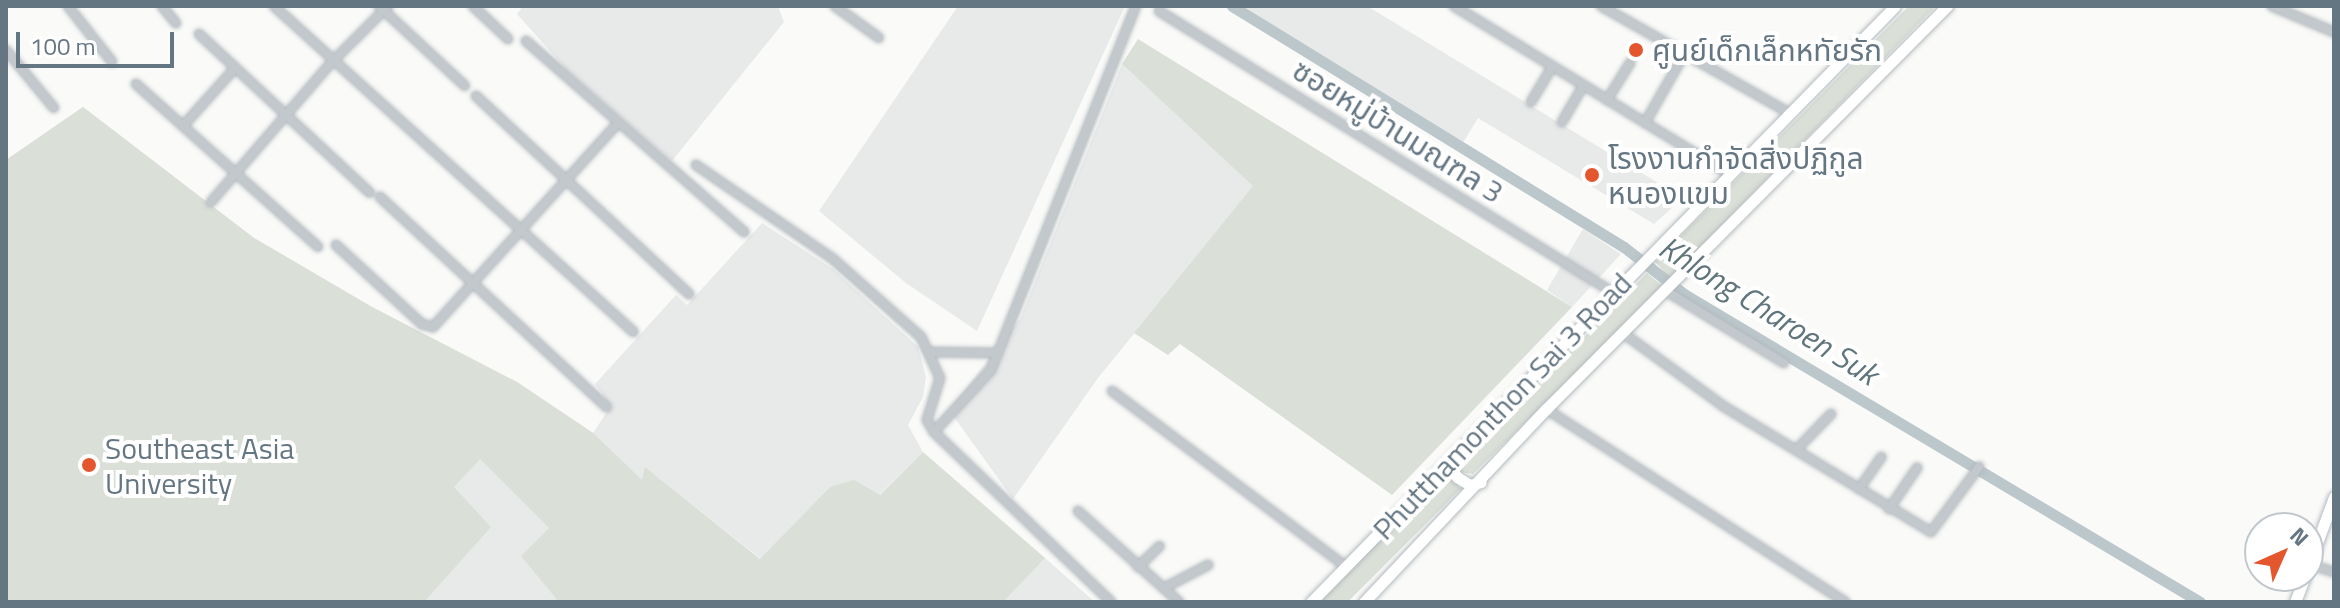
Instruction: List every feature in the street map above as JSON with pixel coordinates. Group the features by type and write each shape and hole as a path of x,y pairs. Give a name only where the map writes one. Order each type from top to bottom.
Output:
{"main road":[{"name":"Phutthamonthon Sai 3 Road","path":"1311,602 1895,6"},
{"name":"Phutthamonthon Sai 3 Road","path":"1364,602 1482,482 1546,409 1671,287 1947,6"},
{"path":"1453,455 1450,467 1457,477 1470,485 1482,482"},
{"path":"2324,524 2334,497"}],"street":[{"path":"68,6 112,62"},
{"path":"162,6 176,23"},
{"path":"274,6 331,63 633,332"},
{"path":"473,6 508,39"},
{"path":"835,6 879,38"},
{"path":"934,432 979,386 998,353 1136,6"},
{"path":"1455,6 1729,174"},
{"path":"1601,6 1789,113"},
{"path":"2272,6 2334,32"},
{"path":"211,202 331,63 384,8 465,86"},
{"name":"ซอยหมู่บ้านมณฑล 3","path":"1159,11 1612,292"},
{"path":"199,34 370,193"},
{"path":"526,41 617,124 744,232"},
{"path":"6,50 54,108"},
{"path":"1645,123 1685,53"},
{"path":"1607,100 1630,63"},
{"path":"1531,102 1552,67"},
{"path":"183,126 235,68"},
{"path":"136,84 318,247"},
{"path":"1562,122 1583,86"},
{"path":"476,96 689,294"},
{"path":"336,245 428,328 473,283 617,124"},
{"path":"696,165 832,258 921,337 931,352 940,378 927,420 934,432 1111,602"},
{"path":"380,197 607,407"},
{"path":"1671,287 1784,363"},
{"path":"1623,333 1671,372 1889,509 1935,533 1976,470"},
{"path":"931,352 998,353"},
{"path":"1112,391 1346,567"},
{"path":"1546,409 1845,602"},
{"path":"1797,449 1831,414"},
{"path":"1859,489 1881,457"},
{"path":"1889,509 1917,468"},
{"path":"1078,511 1179,602"},
{"path":"1138,567 1160,546"},
{"path":"1164,588 1208,565"}],"shaded area":[{"path":"523,6 778,6 784,22 672,161 567,70 517,14"},
{"path":"958,6 1125,6 977,331 906,283 819,211"},
{"path":"1242,6 1367,6 1683,198 1654,224 1478,118 1461,146"},
{"path":"1909,6 1936,6 1670,278 1655,262"},
{"path":"1138,39 1572,307 1392,495 1180,344 1168,355 1134,333 1253,186 1122,64"},
{"path":"1122,64 1254,186 1098,378 1013,499 949,410 1020,319"},
{"path":"83,107 254,238 372,307 517,382 593,433 611,406 595,384 676,295 687,305 762,223 833,269 918,347 926,377 923,397 908,425 923,452 879,495 830,487 761,559 646,468 772,602 6,602 6,160"},
{"path":"83,107 254,238 372,307 517,382 593,433 642,480 645,467 760,559 830,487 854,480 880,495 923,452 1045,558 1003,602 559,602 521,556 549,528 480,459 454,487 491,527 424,602 6,602 6,160"},
{"path":"1583,229 1621,254 1572,307 1547,290"},
{"path":"1647,273 1663,286 1473,474 1460,472 1461,462"},
{"path":"1446,474 1461,489 1348,602 1319,601"},
{"path":"1045,558 1095,602 1002,602"}],"waterway":[{"name":"Khlong Charoen Suk","path":"1232,6 1624,247 1684,294 2200,602"}],"place":[{"name":"ศูนย์เด็กเล็กหทัยรัก","path":"1636,50"},
{"name":"โรงงานกำจัดสิ่งปฏิกูล หนองแขม","path":"1592,175"},
{"name":"Southeast Asia University","path":"89,465"}]}
